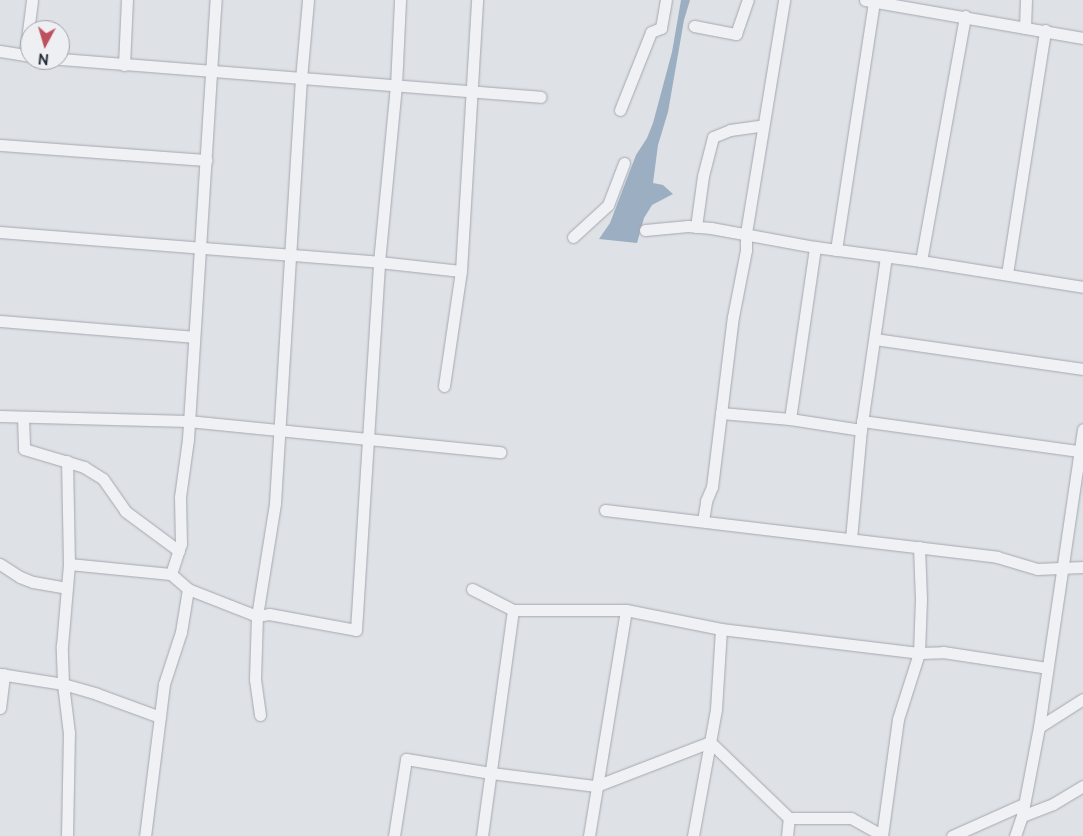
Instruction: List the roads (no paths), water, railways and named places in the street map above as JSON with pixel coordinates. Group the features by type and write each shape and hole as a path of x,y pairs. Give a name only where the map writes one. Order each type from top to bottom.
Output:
{"street":[{"path":"31,20 32,0"},
{"path":"124,64 127,0"},
{"path":"171,574 181,544 180,496 188,439 193,337 201,249 216,0"},
{"path":"260,715 255,679 257,616 275,503 278,429 308,0"},
{"path":"69,564 171,574 188,589 257,616 269,614 356,630 379,262 396,86 400,0"},
{"path":"444,386 461,271 477,0"},
{"path":"620,110 651,32 661,28 666,0"},
{"path":"694,26 736,34 748,0"},
{"path":"703,522 706,501 712,487 746,233 784,0"},
{"path":"1025,28 1026,0"},
{"path":"836,250 870,1 930,5 965,16 1083,38"},
{"path":"921,261 965,16"},
{"path":"1007,274 1044,30"},
{"path":"0,51 20,55"},
{"path":"70,59 212,72 541,97"},
{"path":"696,227 704,176 713,137 730,130 759,126"},
{"path":"0,145 206,160"},
{"path":"573,237 608,205 624,162"},
{"path":"645,230 696,227 746,233 815,247 921,261 1083,287"},
{"path":"0,232 379,262 461,271"},
{"path":"790,419 815,247"},
{"path":"851,538 861,425 886,257"},
{"path":"0,321 193,337"},
{"path":"875,339 1083,369"},
{"path":"721,413 861,425 1079,452"},
{"path":"0,416 188,421 500,452"},
{"path":"23,417 24,449 84,467 103,479 125,511 179,551"},
{"path":"1015,836 1023,810 1039,727 1080,470 1079,452 1083,429"},
{"path":"67,461 69,564 62,646 63,684 69,733 67,836"},
{"path":"605,510 997,557 1037,569 1083,567"},
{"path":"710,742 789,818 851,818 882,835 898,719 919,653 921,599 919,547"},
{"path":"0,564 20,577 33,582 66,588"},
{"path":"145,836 164,684 181,632 188,589"},
{"path":"472,589 513,610 626,610 721,630 919,653 943,652 1047,668"},
{"path":"482,836 513,610"},
{"path":"589,836 626,610"},
{"path":"693,836 716,709 721,630"},
{"path":"0,708 2,674 63,684 97,694 160,718"},
{"path":"1039,727 1083,699"},
{"path":"394,836 406,759 491,773 596,786 710,742"},
{"path":"952,836 1023,810 1053,804 1083,786"},
{"path":"787,836 789,818"}],"water":[{"path":"681,0 690,0 684,20 668,112 658,145 653,183 663,185 673,194 652,205 644,218 637,243 599,239 610,223 636,155 647,138 653,123 672,52"}]}
